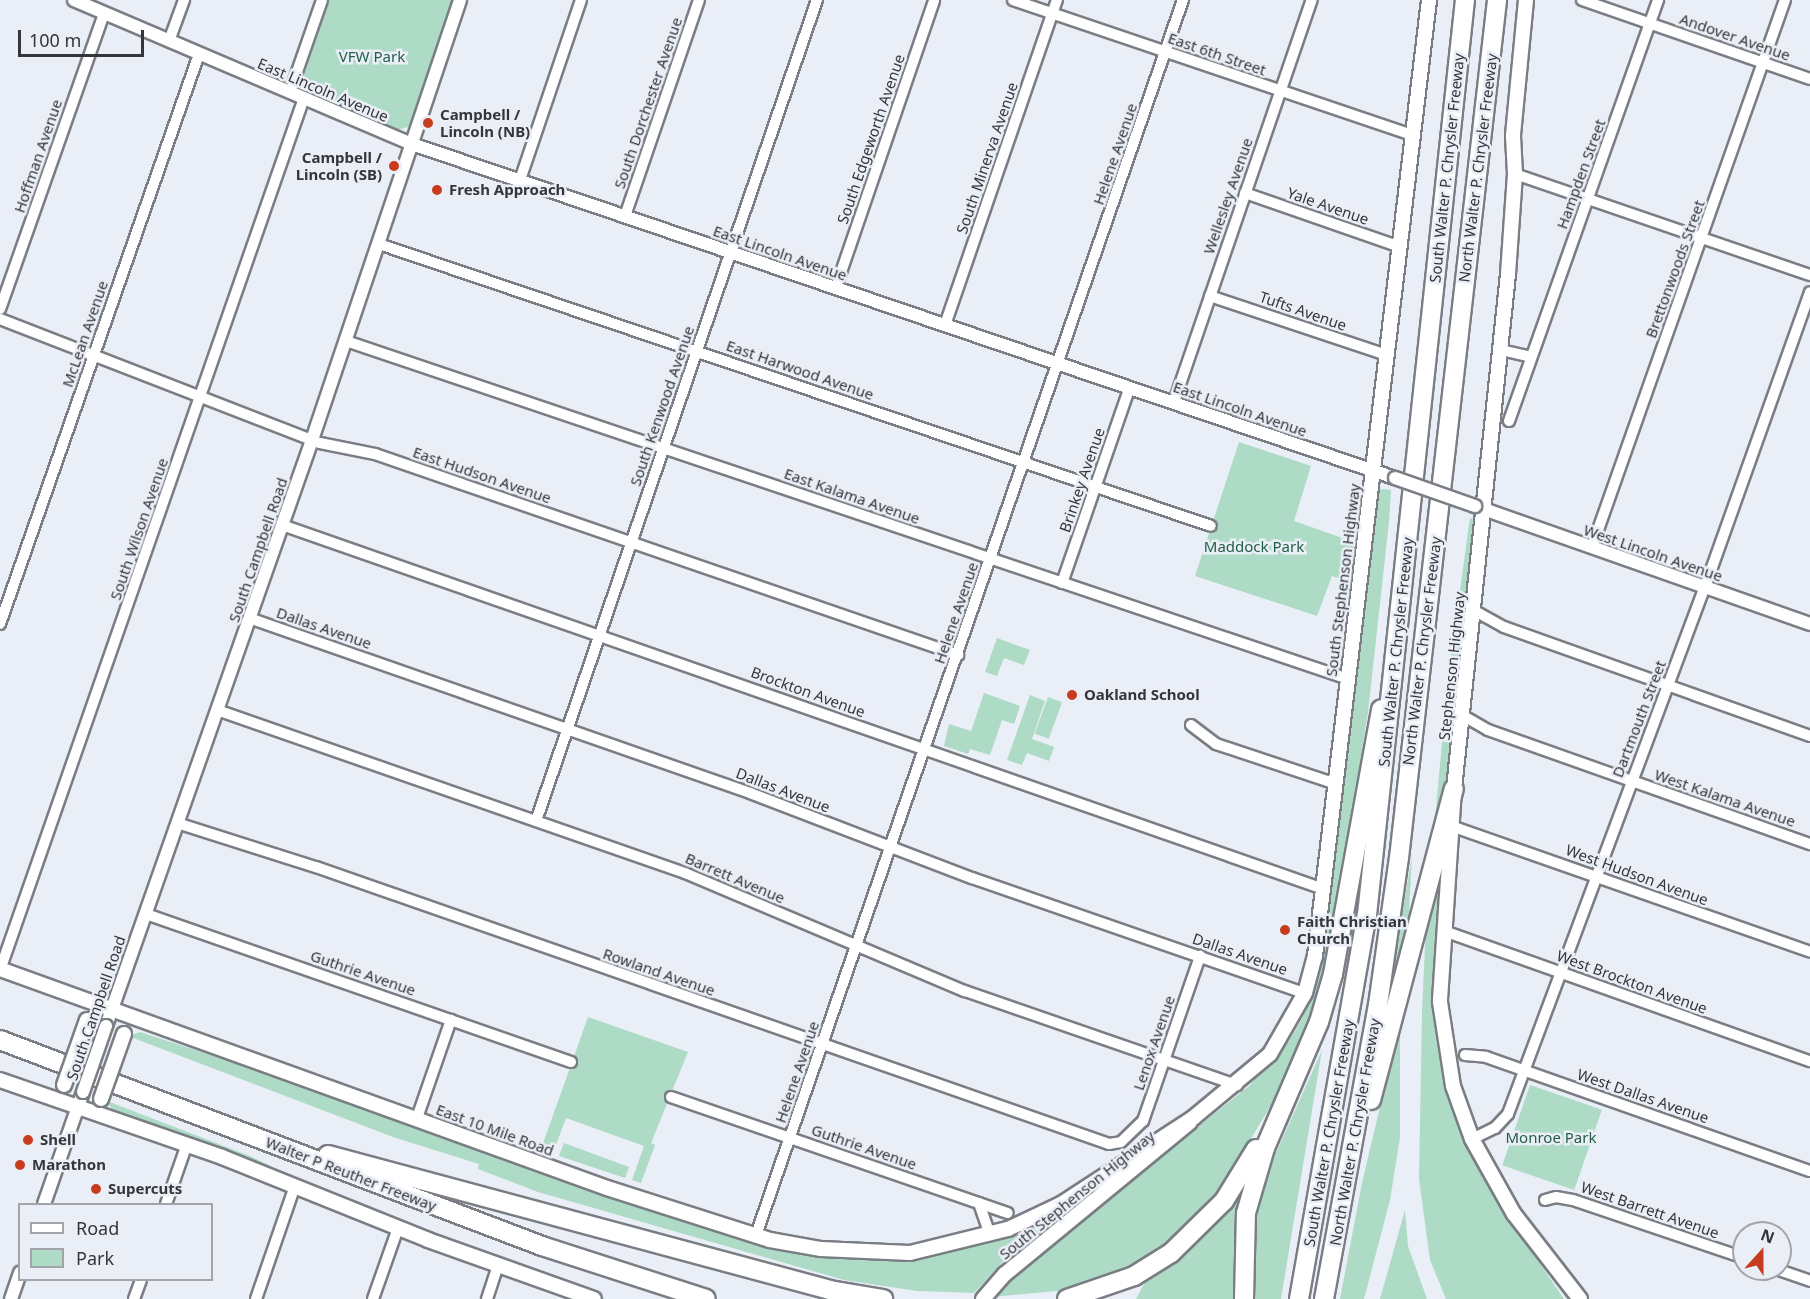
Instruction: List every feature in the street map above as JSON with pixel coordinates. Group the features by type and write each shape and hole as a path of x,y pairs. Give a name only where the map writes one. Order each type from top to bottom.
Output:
{"highway":[{"path":"1450,134 1454,0"},
{"name":"South Walter P. Chrysler Freeway","path":"1299,1299 1367,915 1465,0"},
{"name":"North Walter P. Chrysler Freeway","path":"1324,1299 1399,858 1497,0"},
{"path":"1244,1299 1246,1213 1260,1163 1319,1022 1333,974 1377,725 1398,638"},
{"path":"1345,1185 1409,968 1454,789"},
{"name":"Walter P Reuther Freeway","path":"0,1040 542,1246 706,1299"},
{"path":"1066,1299 1096,1292 1147,1269 1202,1226 1224,1201 1288,1096"},
{"path":"246,1134 830,1290 884,1299"}],"main road":[{"name":"South Stephenson Highway","path":"990,1235 1061,1204 1193,1118 1238,1085 1270,1054 1305,993 1315,956 1324,889 1429,0"},
{"name":"Stephenson Highway","path":"1526,0 1513,136 1515,174 1501,350 1480,508 1475,611 1454,789 1454,828 1440,985 1443,1033 1453,1086 1472,1139 1514,1215 1580,1299"},
{"name":"East 10 Mile Road","path":"0,970 77,1000 417,1118 607,1188 756,1235 821,1249 899,1253 945,1248 990,1235"},
{"path":"0,1078 52,1089 64,1085 87,1020 77,1000"},
{"path":"111,1118 103,1110 101,1099 124,1034 140,1029 227,1052"},
{"path":"0,1078 187,1144 398,1228 594,1299"},
{"name":"South Stephenson Highway","path":"983,1299 1005,1274 1184,1131 1193,1118"}],"street":[{"name":"East Lincoln Avenue","path":"74,0 412,144 1480,508"},
{"path":"169,41 183,0"},
{"path":"290,92 321,0"},
{"name":"South Campbell Road","path":"44,1203 312,440 460,0"},
{"path":"520,180 581,0"},
{"name":"South Dorchester Avenue","path":"625,216 699,0"},
{"name":"South Kenwood Avenue","path":"536,821 817,0"},
{"name":"South Edgeworth Avenue","path":"836,288 934,0"},
{"name":"East 6th Street","path":"1013,0 1412,135"},
{"name":"South Minerva Avenue","path":"945,325 1057,0"},
{"name":"Helene Avenue","path":"756,1235 1183,0"},
{"name":"Wellesley Avenue","path":"1174,402 1312,0"},
{"name":"Andover Avenue","path":"1582,0 1810,79"},
{"name":"Hampden Street","path":"1509,420 1658,0"},
{"name":"Brettonwoods Street","path":"1592,547 1785,0"},
{"name":"Hoffman Avenue","path":"0,309 104,13"},
{"name":"McLean Avenue","path":"0,624 199,54"},
{"name":"South Wilson Avenue","path":"0,970 304,98"},
{"path":"1515,174 1589,197 1810,275"},
{"name":"Yale Avenue","path":"1245,193 1400,247"},
{"name":"East Harwood Avenue","path":"379,244 1211,526"},
{"name":"Dartmouth Street","path":"1472,1139 1503,1123 1705,587 1810,292"},
{"name":"Tufts Avenue","path":"1210,296 1386,355"},
{"name":"East Hudson Avenue","path":"0,319 312,440 375,454 958,655"},
{"name":"East Kalama Avenue","path":"346,341 1348,679"},
{"path":"1501,350 1531,357"},
{"name":"Brinkey Avenue","path":"1062,583 1130,387"},
{"name":"West Lincoln Avenue","path":"1480,508 1810,624"},
{"name":"Brockton Avenue","path":"282,525 1324,889"},
{"path":"1475,611 1504,627 1810,736"},
{"name":"Dallas Avenue","path":"249,618 567,728 891,847 1305,993"},
{"name":"Barrett Avenue","path":"217,710 685,873 965,991 1238,1085"},
{"name":"West Kalama Avenue","path":"1462,716 1488,730 1810,844"},
{"path":"1191,725 1216,744 1336,784"},
{"name":"Rowland Avenue","path":"177,823 316,867 1109,1144 1129,1135"},
{"name":"West Hudson Avenue","path":"1454,828 1810,952"},
{"name":"Guthrie Avenue","path":"146,914 571,1062"},
{"name":"West Brockton Avenue","path":"1444,932 1810,1061"},
{"name":"Lenox Avenue","path":"1129,1135 1143,1121 1200,956"},
{"path":"417,1118 451,1020"},
{"name":"West Dallas Avenue","path":"1465,1055 1486,1056 1810,1171"},
{"name":"Guthrie Avenue","path":"671,1097 1008,1214"},
{"path":"166,1203 187,1144"},
{"path":"256,1299 295,1186"},
{"name":"West Barrett Avenue","path":"1545,1200 1556,1197 1573,1200 1732,1254"},
{"path":"979,1203 990,1235"},
{"path":"373,1299 398,1228"},
{"path":"486,1299 498,1266"},
{"path":"1792,1275 1810,1281"},
{"path":"11,1299 18,1279"},
{"path":"134,1299 141,1281"}],"green space":[{"name":"VFW Park","path":"328,0 453,0 409,127 395,130 300,87"},
{"name":"Maddock Park","path":"1239,442 1311,466 1294,521 1354,542 1349,582 1332,576 1317,616 1195,576"},
{"path":"1391,490 1389,522 1368,712 1331,950 1315,1013 1284,1084 1215,1198 1165,1248 1134,1267 1079,1289 992,1297 1009,1278 1249,1086 1289,1041 1302,1019 1317,979 1323,949 1359,664 1375,491"},
{"path":"1470,518 1473,519 1449,768 1432,852 1448,677"},
{"path":"997,638 1030,650 1024,665 1004,658 997,676 985,672"},
{"path":"984,693 1020,706 1014,724 1002,720 990,755 970,749 968,754 944,746 949,724 971,731"},
{"path":"1030,695 1045,701 1032,739 1054,747 1049,761 1027,753 1022,765 1007,760"},
{"path":"1048,697 1062,702 1049,739 1035,734"},
{"path":"1412,856 1407,948 1383,1030"},
{"path":"1442,868 1435,1009 1449,1092 1459,1126 1489,1189 1564,1299 1446,1299 1430,1260 1419,1179 1422,1011 1426,926"},
{"path":"588,1017 688,1052 651,1143 655,1145 641,1183 632,1180 644,1146 566,1118 553,1153 541,1149"},
{"path":"1400,1022 1400,1137 1390,1200 1364,1299 1340,1299 1362,1183"},
{"path":"140,1032 825,1255 877,1259 925,1256 993,1241 1043,1220 1095,1187 1099,1189 1010,1254 974,1293 917,1291 844,1280 538,1192 478,1169 479,1164 393,1137 128,1036"},
{"path":"1322,1050 1281,1299 1252,1299 1253,1224 1260,1189"},
{"name":"Monroe Park","path":"1530,1085 1602,1110 1574,1190 1502,1165"},
{"path":"107,1101 250,1156 313,1187 115,1114"},
{"path":"564,1143 629,1167 625,1178 559,1156"},
{"path":"1241,1196 1235,1299 1136,1299 1150,1273"},
{"path":"1405,1210 1408,1246 1427,1299 1380,1299"}],"place":[{"name":"Campbell / Lincoln (NB)","path":"428,123"},
{"name":"Campbell / Lincoln (SB)","path":"394,166"},
{"name":"Fresh Approach","path":"437,190"},
{"name":"Oakland School","path":"1072,695"},
{"name":"Faith Christian Church","path":"1285,930"},
{"name":"Shell","path":"28,1140"},
{"name":"Marathon","path":"20,1165"},
{"name":"Supercuts","path":"96,1189"}]}
